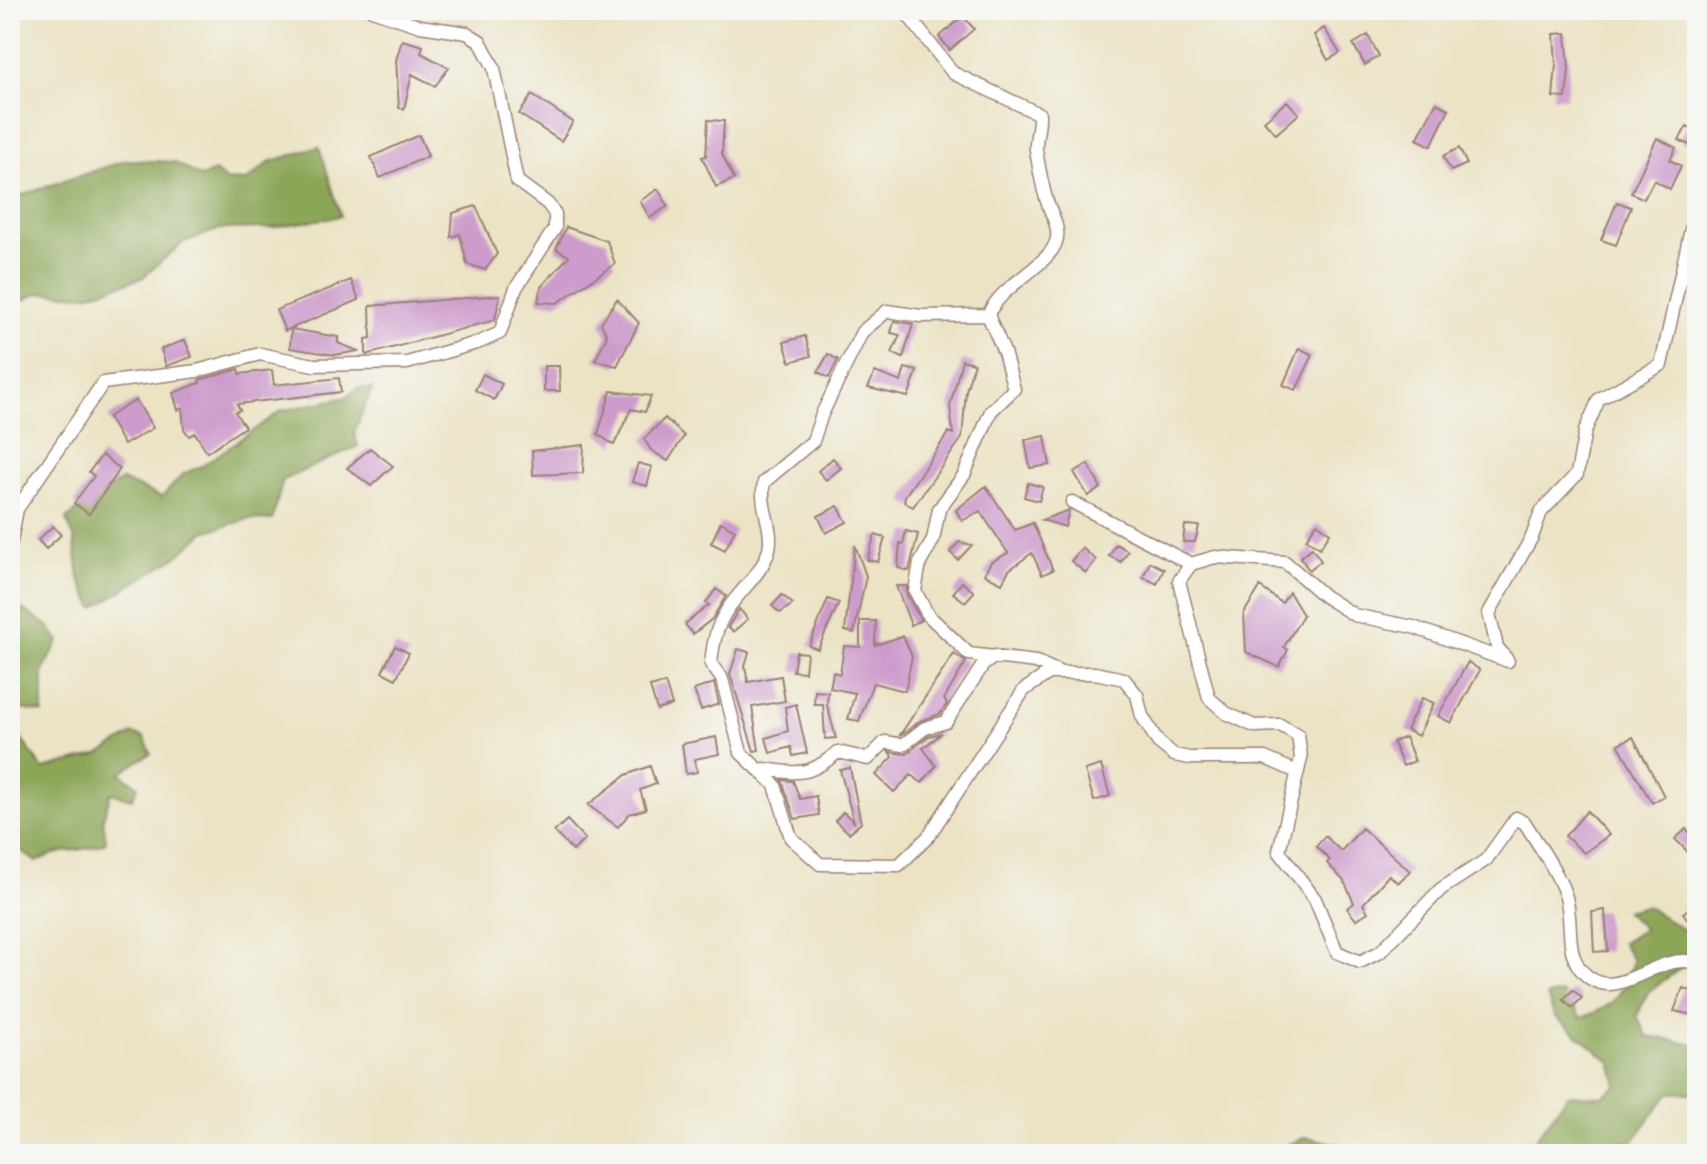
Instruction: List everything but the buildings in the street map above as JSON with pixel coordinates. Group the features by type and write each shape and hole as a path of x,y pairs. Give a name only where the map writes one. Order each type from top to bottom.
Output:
{"street":[{"path":"10,546 17,509 103,383 197,371 260,354 314,365 407,363 480,342 500,333 516,288 555,228 555,214 548,204 517,181 494,68 480,41 467,33 420,26 372,10"},
{"path":"904,10 953,73 1039,114 1040,130 1035,147 1049,207 1058,222 1058,239 1049,254 996,299 988,315 1004,352 1014,389 991,411 964,475 939,509 933,540 920,563 915,591 934,622 969,654 1036,662 1062,673"},
{"path":"1697,202 1661,365 1599,399 1585,431 1577,474 1541,512 1532,537 1489,613 1497,647 1508,661 1413,627 1354,615 1324,596 1285,562 1215,557 1191,564 1179,581 1209,698 1226,713 1254,726 1280,725 1298,735 1301,758 1279,851 1315,899 1337,952 1360,962 1380,952 1441,889 1486,860 1516,818 1525,823 1565,894 1573,960 1587,976 1602,985 1628,981 1666,961 1697,963"},
{"path":"988,315 921,316 887,311 862,332 822,414 813,441 764,482 760,500 770,538 768,552 755,576 727,610 714,637 711,664 722,679 741,753 775,785 791,838 820,864 899,865 928,837 1024,690 1049,673 1095,673 1124,679 1137,695 1142,716 1158,742 1174,755 1203,759 1265,758 1297,772"},
{"path":"1072,502 1191,564"},
{"path":"764,769 799,774 816,770 838,752 868,759 885,742 903,745 925,728 946,722 983,665 995,656"}],"green space":[{"path":"319,147 341,216 269,228 220,229 184,242 142,278 87,295 38,293 10,307 10,199 127,160 174,162 201,177 215,171 225,180 247,181 269,162"},
{"path":"358,388 372,389 354,432 358,446 283,480 272,520 249,519 204,532 179,555 94,608 79,579 74,537 66,519 121,480 162,497 183,474 202,466 281,411 346,397"},
{"path":"22,609 47,625 59,641 43,671 43,713 22,709 13,727 43,769 98,755 133,734 144,737 151,753 120,773 138,786 132,799 111,793 103,818 106,842 54,854 36,862 19,849 10,853 10,627"},
{"path":"1646,906 1688,933 1689,962 1648,992 1637,1016 1647,1036 1697,1044 1697,1093 1669,1093 1633,1141 1552,1154 1553,1147 1534,1141 1568,1095 1602,1096 1617,1085 1611,1062 1554,1016 1547,996 1562,993 1581,1018 1610,1004 1621,992 1633,961 1622,943 1644,929 1625,911"},
{"path":"1306,1137 1374,1153 1375,1154 1266,1154"}]}
